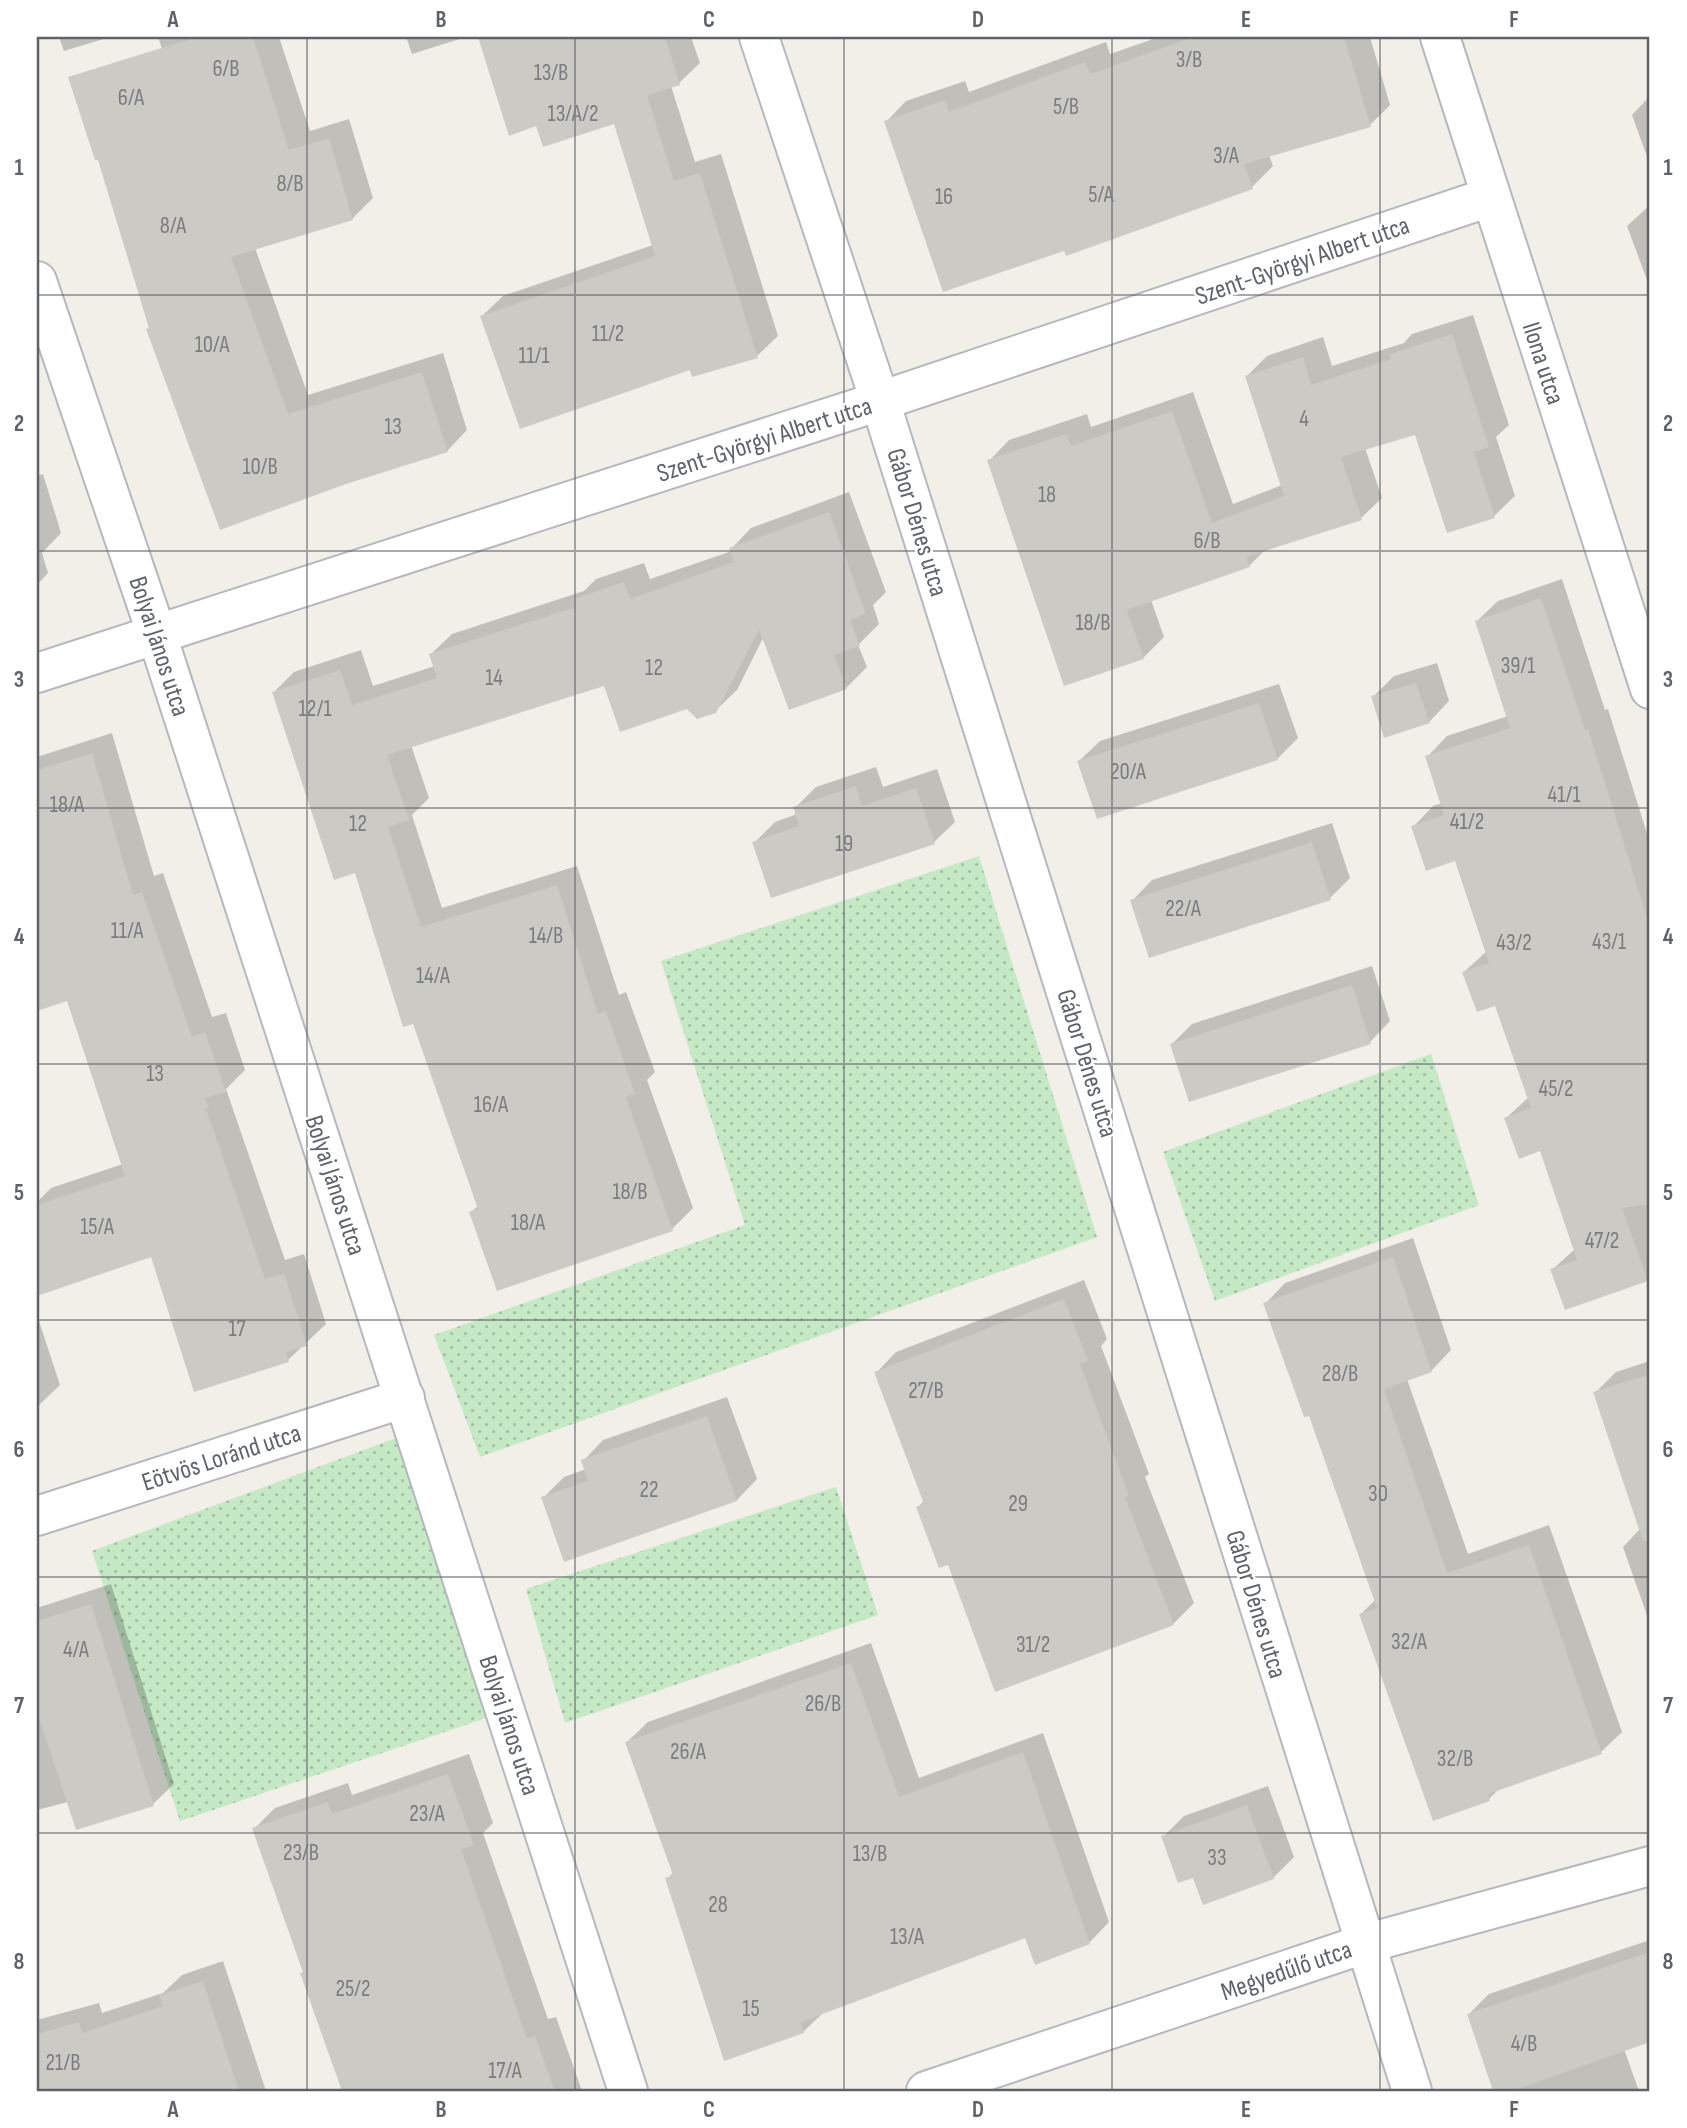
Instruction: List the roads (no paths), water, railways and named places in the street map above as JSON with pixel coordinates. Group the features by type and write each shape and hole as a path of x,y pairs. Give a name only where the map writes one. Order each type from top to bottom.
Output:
{"street":[{"name":"Gábor Dénes utca","path":"758,37 880,401 1412,2091"},
{"name":"Ilona utca","path":"1440,37 1650,689"},
{"name":"Szent-Györgyi Albert utca","path":"37,673 880,401 1490,197"},
{"name":"Bolyai János utca","path":"37,281 157,635 628,2091"},
{"name":"Eötvös Loránd utca","path":"37,1516 405,1398"},
{"name":"Megyedűlő utca","path":"926,2091 1364,1944 1650,1866"}]}
